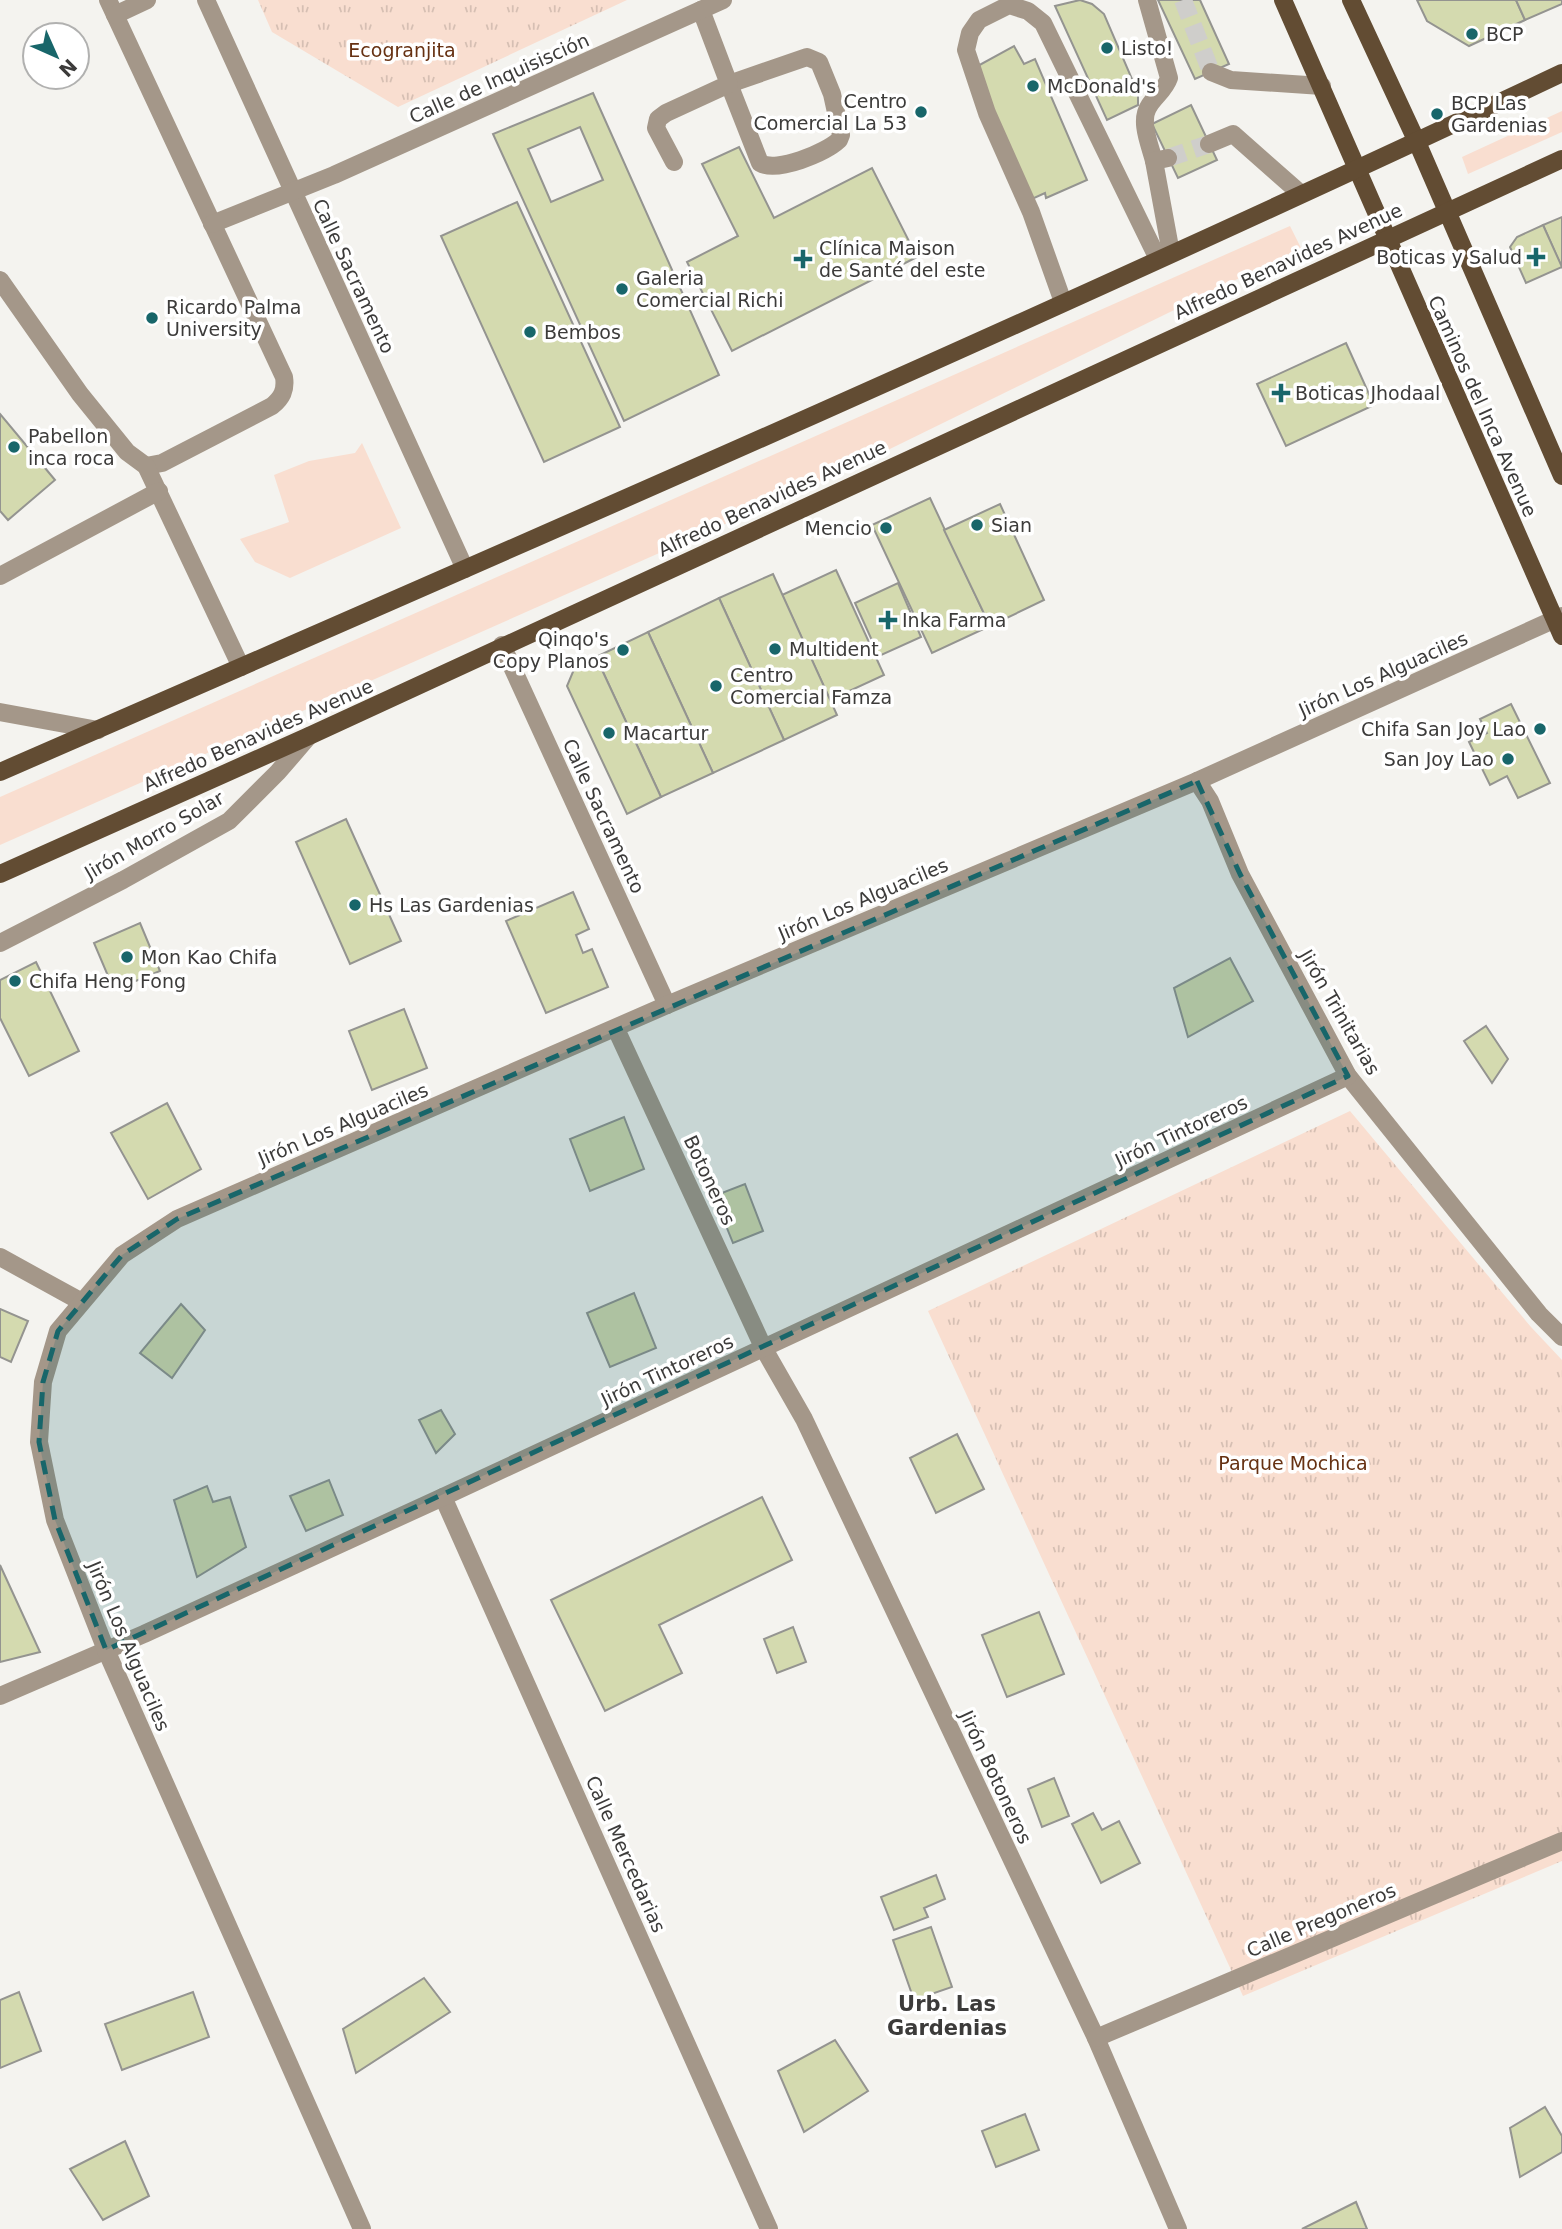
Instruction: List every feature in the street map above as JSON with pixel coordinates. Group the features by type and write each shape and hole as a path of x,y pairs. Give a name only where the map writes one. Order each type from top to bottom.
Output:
{"main road":[{"name":"Caminos del Inca Avenue","path":"1283,0 1358,168 1386,239 1560,624"},
{"path":"1351,0 1417,142 1562,476"},
{"path":"0,772 465,569 1063,302 1417,142 1562,73"},
{"name":"Alfredo Benavides Avenue","path":"0,874 309,736 1562,159"}],"street":[{"path":"146,466 162,463 272,406 284,393 285,377 111,8 147,0"},
{"name":"Calle Sacramento","path":"206,0 465,569"},
{"name":"Calle de Inquisisción","path":"212,224 292,193 723,0"},
{"path":"1147,0 1169,78 1166,86 1147,107 1145,116 1161,160 1165,256"},
{"path":"1063,302 1031,212 987,113 967,50 970,33 979,20 1008,2 1028,11 1043,23 1165,256"},
{"path":"674,162 656,128 658,119 729,84 807,57 819,62 832,94 841,135 839,140 791,163 775,168 760,163 729,84 701,10"},
{"path":"1211,72 1231,80 1322,86"},
{"path":"1209,144 1233,134 1301,194"},
{"path":"0,280 80,394 127,452 146,466 242,667"},
{"path":"0,576 159,491"},
{"name":"Jirón Los Alguaciles","path":"362,2229 106,1650 55,1520 40,1442 43,1382 58,1331 80,1301 122,1255 177,1219 667,1005 1560,624"},
{"name":"Calle Sacramento","path":"502,645 667,1005"},
{"path":"0,712 98,730"},
{"name":"Jirón Morro Solar","path":"0,943 123,880 229,821 309,736"},
{"name":"Jirón Trinitarias","path":"1197,781 1210,801 1240,874 1348,1076 1539,1314 1562,1337"},
{"name":"Botoneros","path":"615,1029 764,1349"},
{"name":"Jirón Tintoreros","path":"0,1696 443,1497 1348,1076"},
{"path":"0,1258 80,1301"},
{"name":"Jirón Botoneros","path":"764,1349 804,1419 1096,2038 1178,2229"},
{"name":"Calle Mercedarias","path":"443,1497 769,2229"},
{"name":"Calle Pregoneros","path":"1096,2038 1562,1841"}],"highlighted area":[{"path":"1197,781 1240,874 1348,1076 106,1650 55,1520 39,1442 43,1382 58,1331 122,1255 177,1219"}],"green space":[{"name":"Ecogranjita","path":"258,0 627,0 398,107 272,32"},
{"path":"1562,111 1562,132 1468,174 1462,157"},
{"path":"1290,226 1301,248 849,469 0,845 0,797"},
{"path":"362,443 401,528 290,578 255,562 240,539 289,522 274,475 309,461 355,453"},
{"name":"Parque Mochica","path":"1350,1111 1531,1327 1562,1360 1562,1861 1243,1996 928,1311"}],"building":[{"path":"1080,0 1092,4 1104,14 1138,93 1138,105 1107,120 1055,6"},
{"path":"1158,0 1200,0 1229,64 1195,79"},
{"name":"BCP","path":"1417,0 1516,0 1525,20 1469,46 1427,21"},
{"path":"1516,0 1562,0 1562,4 1525,20"},
{"path":"1014,46 1024,64 1035,59 1087,180 1046,198 1045,193 1032,199 974,68"},
{"name":"Galeria Comercial Richi","path":"593,93 719,375 624,421 493,134","holes":["580,127 603,180 551,202 528,149"]},
{"path":"1191,105 1217,160 1178,178 1152,124"},
{"path":"739,147 774,218 872,168 917,257 732,351 687,262 738,236 702,164"},
{"name":"Bembos","path":"517,202 620,427 544,462 441,236"},
{"path":"1562,217 1562,268 1543,225"},
{"name":"Boticas y Salud","path":"1543,225 1562,267 1526,283 1510,247 1517,237"},
{"path":"1346,343 1374,405 1286,446 1257,384"},
{"name":"Pabellon inca roca","path":"0,414 55,480 8,520 0,511"},
{"path":"930,498 990,626 932,653 872,525"},
{"path":"1000,504 1044,600 990,626 944,530"},
{"path":"836,570 884,675 830,700 782,595"},
{"name":"Multident","path":"773,574 837,715 784,740 719,598"},
{"name":"Inka Farma","path":"898,583 921,637 879,656 855,603"},
{"name":"Centro Comercial Famza","path":"719,598 784,740 713,773 648,632"},
{"path":"648,632 713,773 661,797 596,657"},
{"path":"596,657 661,797 627,814 567,686 575,667"},
{"name":"San Joy Lao","path":"1511,704 1550,783 1518,798 1507,776 1490,785 1469,742 1487,733 1480,719"},
{"name":"Hs Las Gardenias","path":"346,819 401,941 350,964 296,842"},
{"path":"573,892 589,929 576,935 583,953 592,949 608,987 546,1013 506,921"},
{"name":"Mon Kao Chifa","path":"140,923 160,971 114,990 94,943"},
{"path":"1230,958 1253,1001 1188,1037 1174,988"},
{"path":"36,962 79,1051 29,1076 0,1018 0,980"},
{"path":"404,1009 427,1068 372,1090 349,1031"},
{"path":"1486,1026 1508,1059 1492,1083 1464,1041"},
{"path":"167,1103 201,1169 148,1199 111,1133"},
{"path":"624,1117 644,1169 590,1191 570,1139"},
{"path":"745,1184 763,1231 733,1243 714,1196"},
{"path":"634,1293 656,1348 610,1367 587,1313"},
{"path":"181,1304 205,1330 172,1378 140,1353"},
{"path":"0,1309 28,1321 11,1362 0,1357"},
{"path":"441,1410 455,1434 436,1453 419,1420"},
{"path":"957,1434 984,1489 936,1513 910,1458"},
{"path":"329,1480 343,1515 306,1531 290,1496"},
{"path":"207,1486 213,1502 230,1497 246,1547 197,1577 174,1500"},
{"path":"762,1497 792,1560 659,1625 682,1673 605,1711 551,1600"},
{"path":"0,1565 40,1652 0,1662"},
{"path":"1039,1612 1064,1674 1007,1697 982,1635"},
{"path":"793,1627 806,1662 777,1673 764,1639"},
{"path":"1054,1778 1069,1816 1042,1827 1028,1789"},
{"path":"1093,1813 1102,1830 1119,1821 1140,1863 1101,1883 1072,1824"},
{"path":"936,1875 945,1899 924,1908 928,1917 894,1930 881,1897"},
{"path":"931,1927 952,1987 914,2000 893,1940"},
{"path":"424,1978 450,2012 356,2073 343,2029"},
{"path":"19,1992 41,2051 0,2068 0,2000"},
{"path":"193,1992 209,2037 122,2070 105,2024"},
{"path":"835,2040 868,2091 804,2132 778,2071"},
{"path":"1545,2107 1562,2136 1562,2152 1520,2177 1510,2128"},
{"path":"1025,2114 1039,2150 996,2167 982,2131"},
{"path":"125,2141 149,2196 103,2220 70,2169"},
{"path":"1356,2202 1367,2229 1302,2229"}],"tunnel":[{"path":"1183,0 1211,72"},
{"path":"1168,158 1209,144"}],"place":[{"name":"BCP","path":"1472,34"},
{"name":"Listo!","path":"1107,48"},
{"name":"McDonald's","path":"1033,86"},
{"name":"Centro Comercial La 53","path":"921,112"},
{"name":"BCP Las Gardenias","path":"1437,114"},
{"name":"Boticas y Salud","path":"1536,257"},
{"name":"Clínica Maison de Santé del este","path":"803,259"},
{"name":"Galeria Comercial Richi","path":"622,289"},
{"name":"Ricardo Palma University","path":"152,318"},
{"name":"Bembos","path":"530,332"},
{"name":"Boticas Jhodaal","path":"1281,393"},
{"name":"Pabellon inca roca","path":"14,447"},
{"name":"Sian","path":"977,525"},
{"name":"Mencio","path":"886,528"},
{"name":"Inka Farma","path":"888,620"},
{"name":"Multident","path":"775,649"},
{"name":"Qinqo's Copy Planos","path":"623,650"},
{"name":"Centro Comercial Famza","path":"716,686"},
{"name":"Chifa San Joy Lao","path":"1540,729"},
{"name":"Macartur","path":"609,733"},
{"name":"San Joy Lao","path":"1508,759"},
{"name":"Hs Las Gardenias","path":"355,905"},
{"name":"Mon Kao Chifa","path":"127,957"},
{"name":"Chifa Heng Fong","path":"15,981"}],"district":[{"name":"Urb. Las Gardenias","path":"947,2016"}]}
